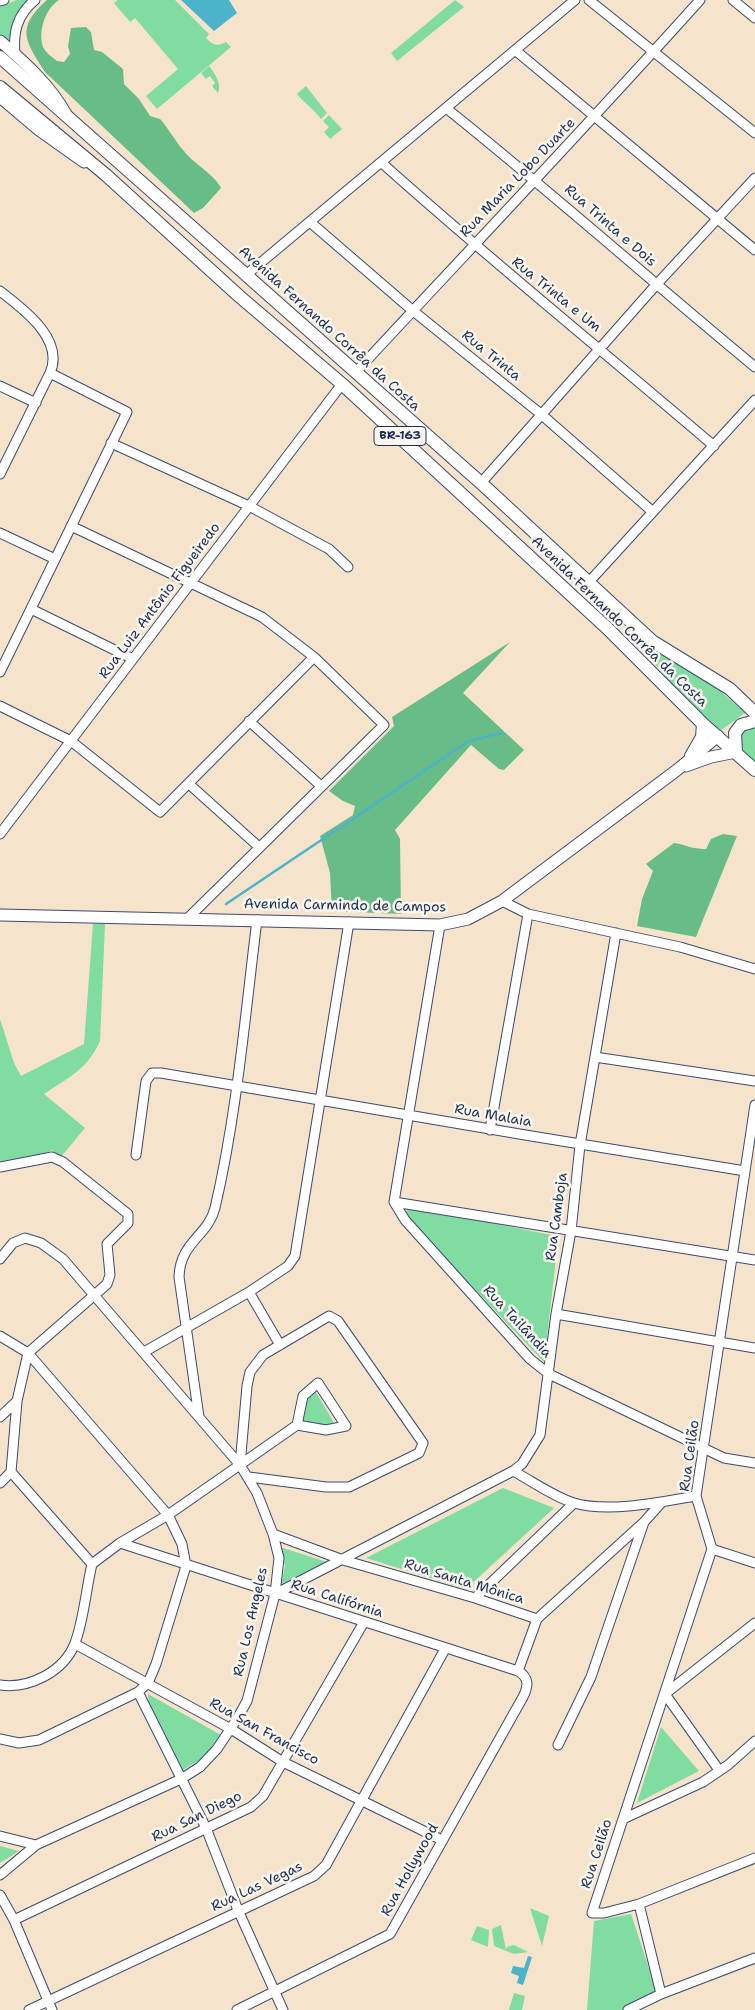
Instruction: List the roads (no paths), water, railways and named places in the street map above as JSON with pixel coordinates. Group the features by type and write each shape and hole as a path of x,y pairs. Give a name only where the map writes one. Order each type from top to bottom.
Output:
{"highway":[{"name":"Avenida Fernando Corrêa da Costa","path":"0,57 481,483 652,640 730,689 755,713"},
{"name":"Avenida Fernando Corrêa da Costa","path":"0,87 106,175 239,296 342,384 607,628 703,724 755,770"},
{"path":"194,254 206,257 235,279 246,274"},
{"path":"718,736 755,721"},
{"path":"691,756 702,737 703,724"},
{"path":"736,752 735,733 742,725"}],"main road":[{"name":"Avenida Fernando Corrêa da Costa","path":"0,41 50,89 68,118"},
{"name":"Avenida Fernando Corrêa da Costa","path":"0,97 70,154 106,175"},
{"name":"Avenida Carmindo de Campos","path":"0,915 440,925 468,919 502,901 677,770 691,756 718,736"},
{"path":"677,770 711,756 736,752"}],"street":[{"path":"0,1 4,0"},
{"path":"15,54 14,42 17,23 26,9 35,0"},
{"path":"246,274 382,163 575,0"},
{"path":"589,0 755,133"},
{"name":"Rua Maria Lobo Duarte","path":"355,373 412,310 536,180 700,0"},
{"path":"733,0 755,18"},
{"path":"515,50 755,250"},
{"name":"Rua Trinta e Dois","path":"446,108 536,180 656,285 755,367"},
{"name":"Rua Trinta e Um","path":"382,163 474,246 600,348 714,446"},
{"path":"481,483 656,285 755,178"},
{"name":"Rua Trinta","path":"310,222 412,310 542,414 653,512"},
{"path":"0,291 20,307 44,333 54,356 50,373 0,474"},
{"path":"0,672 127,412 50,373"},
{"name":"Rua Luiz Antônio Figueiredo","path":"0,834 342,384"},
{"path":"0,386 36,402"},
{"path":"588,583 755,400"},
{"path":"111,443 249,506 329,549 348,567"},
{"path":"71,526 262,617 314,657 384,725 188,918"},
{"path":"0,533 55,559"},
{"path":"31,608 133,659"},
{"path":"0,706 71,741 160,812 314,657"},
{"path":"249,721 321,786"},
{"path":"189,784 259,847"},
{"path":"502,901 517,911 528,914 680,947 755,969"},
{"path":"490,1130 528,914"},
{"path":"199,1418 179,1277 179,1264 185,1250 214,1211 236,1086 257,920"},
{"path":"144,1352 249,1292 288,1266 294,1256 322,1099 349,922"},
{"path":"440,925 394,1202 755,1260"},
{"name":"Rua Camboja","path":"275,1594 490,1481 513,1471 522,1464 540,1435 556,1314 571,1231 580,1145 616,933"},
{"path":"595,1057 755,1081"},
{"name":"Rua Malaia","path":"136,1155 143,1093 146,1081 152,1073 322,1099 490,1130 744,1171"},
{"name":"Rua Ceilão","path":"639,1904 604,1914 592,1913 712,1549 696,1496 755,1104"},
{"path":"0,1167 52,1157 63,1162 128,1214 128,1223 107,1244 110,1275 107,1284 95,1297 28,1353 17,1401 12,1472 0,1483"},
{"name":"Rua Tailândia","path":"394,1202 412,1227 530,1359 549,1374 724,1458 755,1463"},
{"name":"Rua Los Angeles","path":"0,1259 13,1243 25,1238 41,1243 63,1259 240,1465 258,1493 273,1534 279,1558 275,1594 247,1701 231,1729 200,1767 181,1779 36,1845"},
{"path":"249,1292 280,1345"},
{"path":"556,1314 755,1348"},
{"path":"240,1465 250,1372 263,1355 329,1316 338,1321 424,1443 419,1453 349,1487 326,1487 249,1478"},
{"path":"0,1336 28,1353 168,1515 182,1544 186,1566 164,1641 148,1683 138,1692 38,1740 19,1743 0,1740"},
{"path":"0,1685 20,1685 37,1680 59,1667 75,1644 92,1564 120,1543 168,1515 297,1425 303,1396 318,1383 346,1426 326,1430 297,1425"},
{"path":"0,1417 17,1401"},
{"path":"513,1471 574,1503 600,1507 662,1502 696,1496"},
{"path":"12,1472 92,1564"},
{"name":"Rua Santa Mônica","path":"273,1534 342,1560 475,1598 536,1619 644,1522 662,1502"},
{"path":"475,1598 574,1503"},
{"path":"558,1745 591,1677 644,1522"},
{"name":"Rua Califórnia","path":"120,1543 186,1566 518,1671"},
{"path":"712,1549 755,1563"},
{"path":"518,1671 536,1619"},
{"name":"Rua San Diego","path":"14,1920 251,1807 263,1796 364,1622"},
{"path":"719,1770 665,1694 755,1623"},
{"name":"Rua San Francisco","path":"75,1644 231,1729 283,1762 364,1800 442,1840"},
{"name":"Rua Las Vegas","path":"29,2010 238,1910 314,1876 326,1865 364,1800 445,1649"},
{"name":"Rua Hollywood","path":"237,2010 387,1937 522,1697 527,1685 526,1678 518,1671"},
{"path":"138,1692 206,1828 238,1910 283,2010"},
{"path":"623,1819 703,1782 755,1742"},
{"path":"0,1836 36,1845"},
{"path":"0,1874 36,1845"},
{"path":"661,1994 639,1904 755,1858"},
{"path":"0,1895 14,1920 52,2010"},
{"path":"628,2010 661,1994 755,1958"}],"water":[{"path":"181,0 229,0 237,13 214,31"},
{"path":"528,1956 532,1957 523,1985 517,1983 519,1976 511,1973 513,1966 524,1968"}],"waterway":[{"path":"226,904 469,741 502,733"}]}
